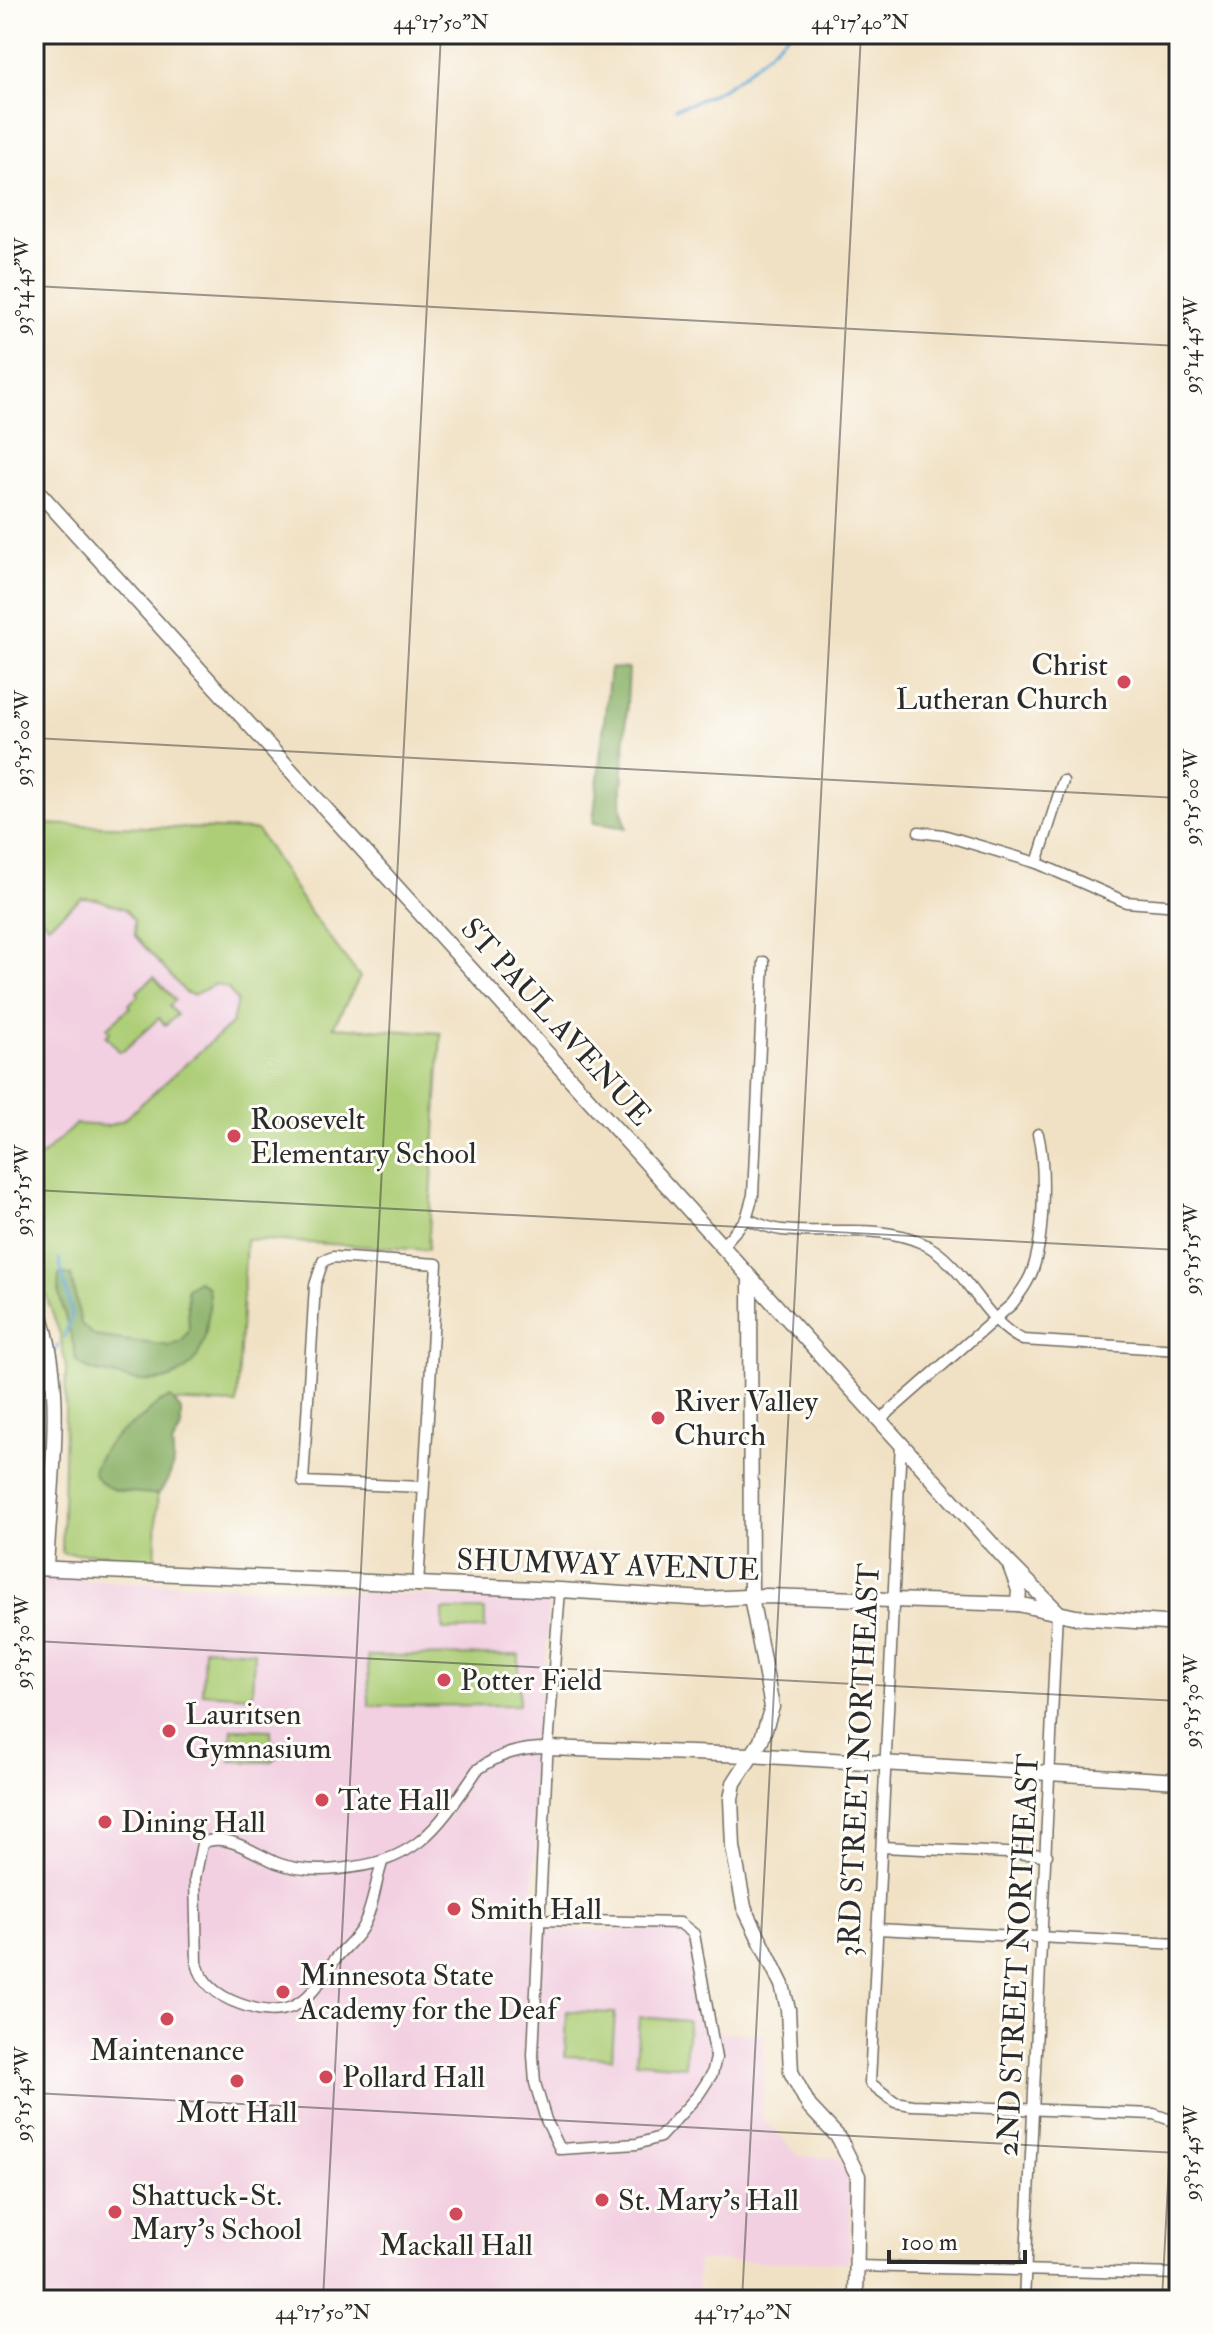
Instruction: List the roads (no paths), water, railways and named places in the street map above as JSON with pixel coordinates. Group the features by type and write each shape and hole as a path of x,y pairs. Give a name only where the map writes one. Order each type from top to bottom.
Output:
{"street":[{"name":"ST PAUL AVENUE","path":"34,487 901,1440 1009,1563 1019,1590 1018,1604"},
{"path":"1037,863 1063,781"},
{"path":"919,832 943,835 1037,863 1126,902 1179,906"},
{"path":"722,1246 746,1219 753,1195 764,962"},
{"path":"881,1419 996,1318 1024,1287 1039,1248 1042,1151 1038,1134"},
{"path":"746,1219 778,1230 887,1234 924,1243 940,1254 1008,1331 1032,1342 1179,1350"},
{"path":"418,1586 437,1264 333,1257 323,1261 315,1285 303,1482 423,1487"},
{"path":"750,1277 751,1597 772,1707 761,1741 734,1783 731,1799 733,1847 744,1907 782,1985 791,2033 791,2072 799,2090 839,2138 858,2176 856,2300"},
{"path":"34,1296 48,1338 56,1397 40,1568"},
{"name":"3RD STREET NORTHEAST","path":"901,1440 870,2083 895,2102 1035,2111"},
{"path":"1009,1563 1022,1572 1057,1612"},
{"name":"SHUMWAY AVENUE","path":"40,1568 705,1599 892,1599 1018,1604 1101,1620 1179,1624"},
{"path":"538,1920 680,1923 694,1934 701,1957 716,2058 712,2074 699,2094 660,2137 637,2144 560,2149 546,2120 535,2083 538,1920 547,1748 560,1590"},
{"name":"2ND STREET NORTHEAST","path":"1024,2300 1052,1775 1057,1612"},
{"path":"382,1863 362,1929 331,1964 315,1992 296,2005 285,2011 241,2004 225,1997 202,1976 197,1963 195,1878 202,1844 211,1838 223,1839 281,1864 318,1871 382,1863 426,1838 477,1770 526,1748 750,1755 1179,1781"},
{"path":"882,1847 1047,1855"},
{"path":"359,1868 373,1889"},
{"path":"877,1929 1179,1944"},
{"path":"1035,2111 1154,2114 1179,2123"},
{"path":"857,2266 1179,2274"}],"waterway":[{"path":"676,108 724,88 788,34"},
{"path":"59,1259 72,1315 64,1337"},
{"path":"56,1349 58,1345"},
{"path":"34,1375 46,1359"}],"place":[{"name":"Christ Lutheran Church","path":"1124,682"},
{"name":"Roosevelt Elementary School","path":"234,1136"},
{"name":"River Valley Church","path":"658,1418"},
{"name":"Potter Field","path":"444,1680"},
{"name":"Lauritsen Gymnasium","path":"169,1731"},
{"name":"Tate Hall","path":"322,1800"},
{"name":"Dining Hall","path":"105,1822"},
{"name":"Smith Hall","path":"454,1909"},
{"name":"Minnesota State Academy for the Deaf","path":"283,1992"},
{"name":"Maintenance","path":"167,2019"},
{"name":"Pollard Hall","path":"326,2077"},
{"name":"Mott Hall","path":"237,2081"},
{"name":"St. Mary's Hall","path":"602,2200"},
{"name":"Shattuck-St. Mary’s School","path":"115,2212"},
{"name":"Mackall Hall","path":"456,2214"}]}
